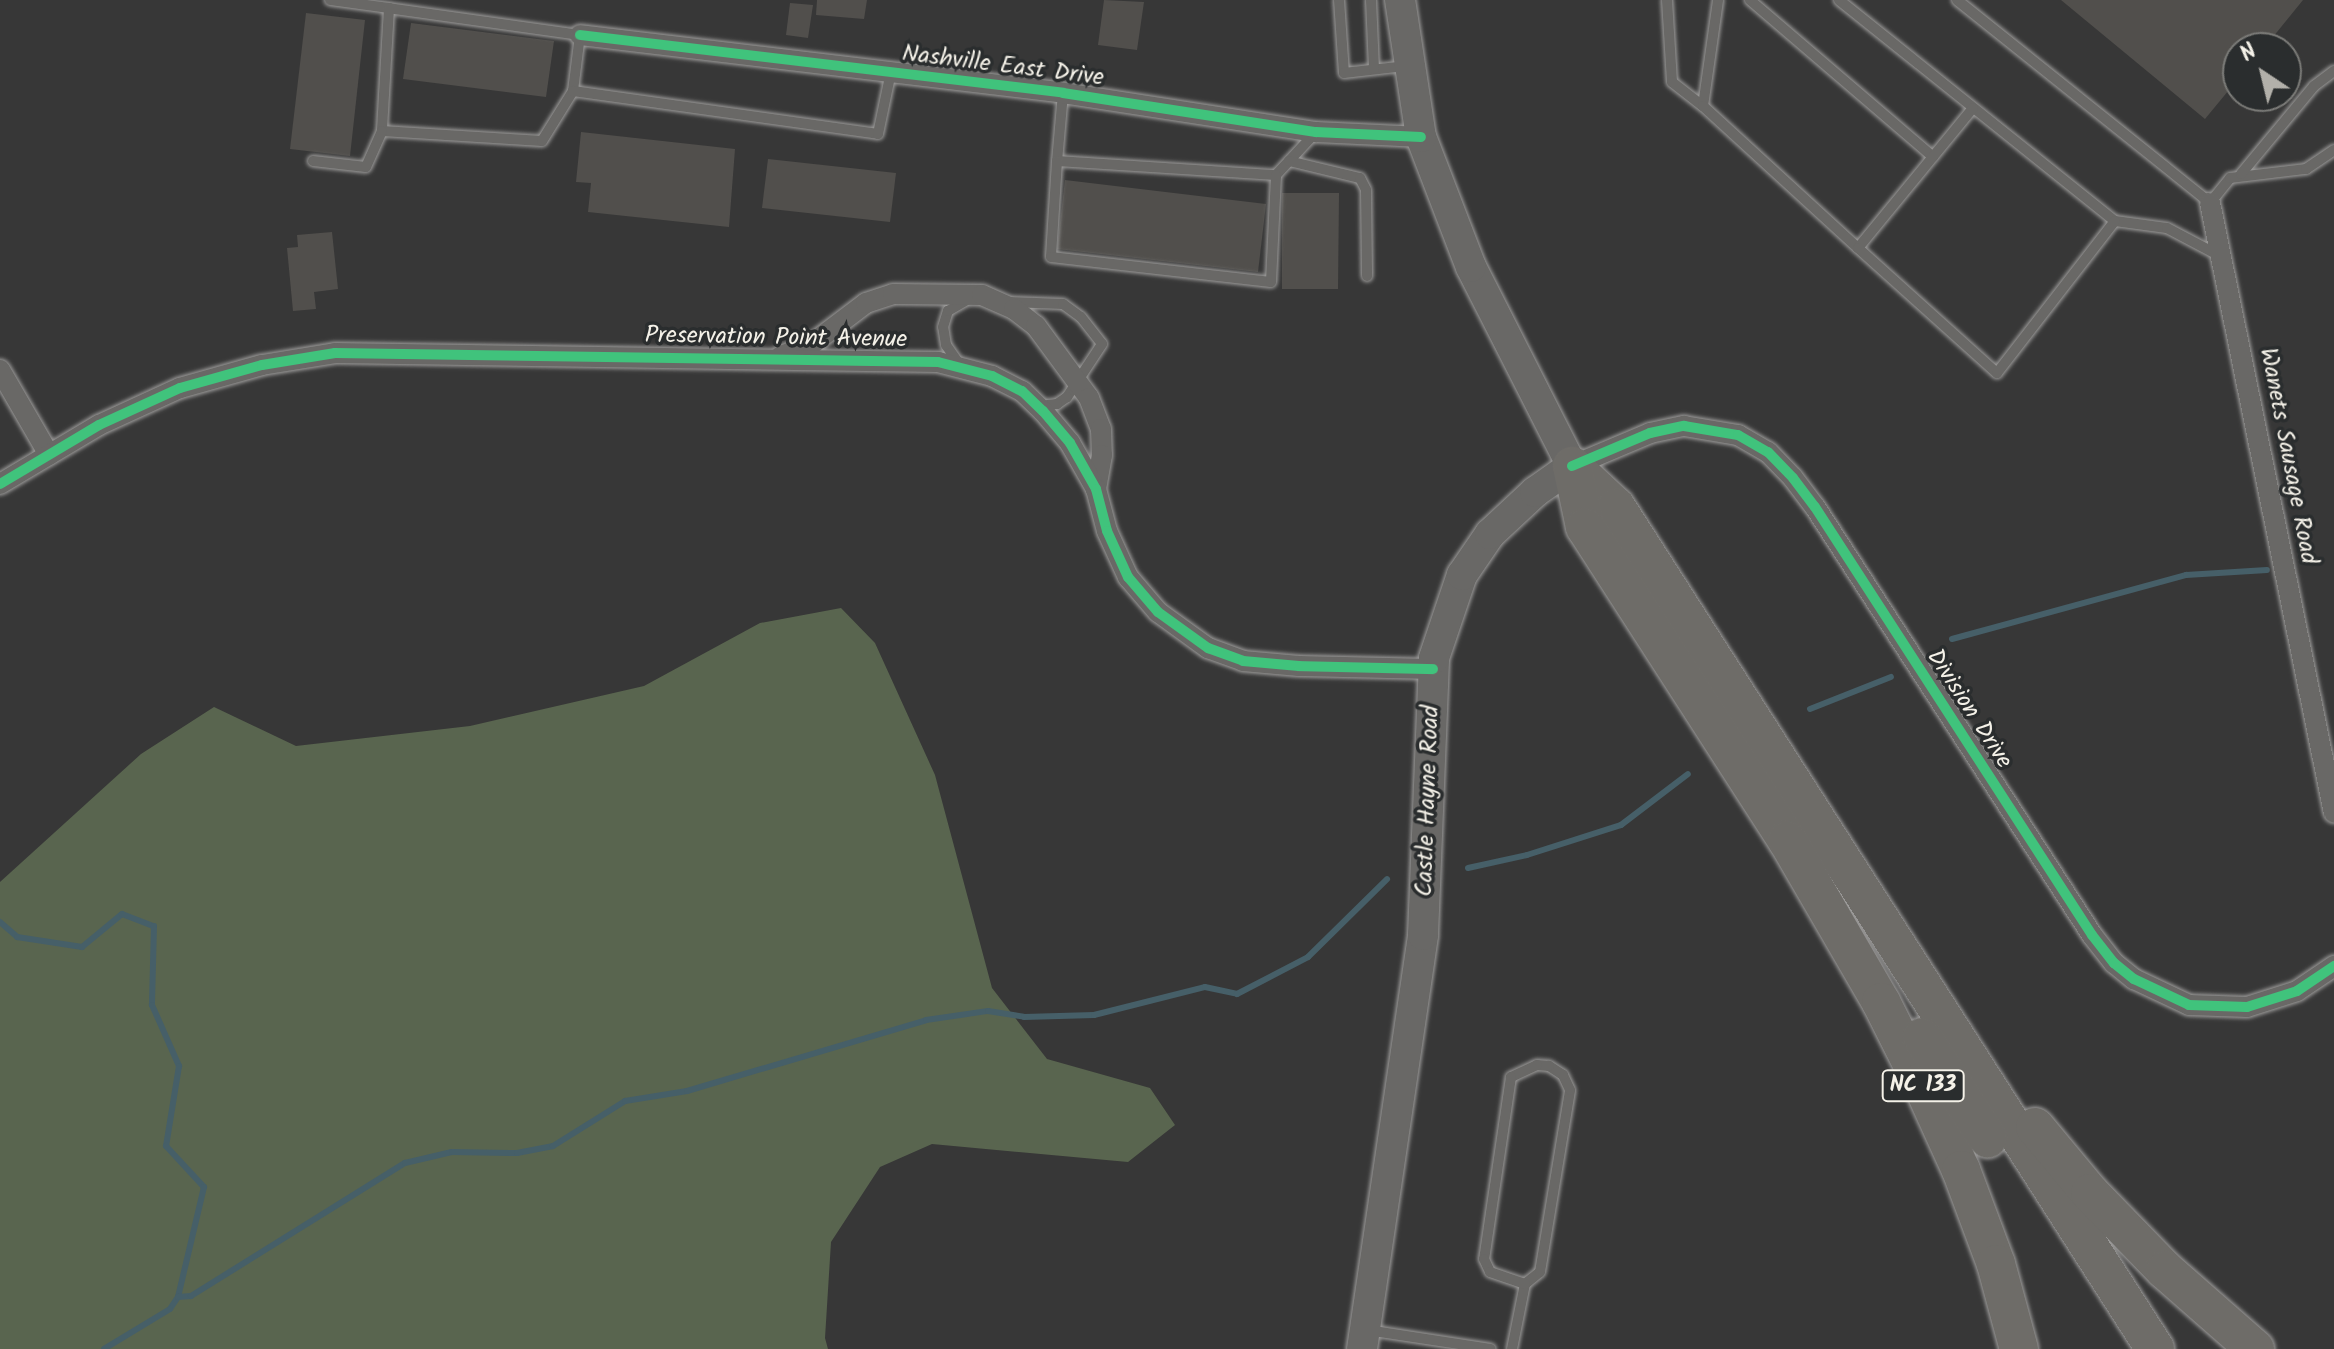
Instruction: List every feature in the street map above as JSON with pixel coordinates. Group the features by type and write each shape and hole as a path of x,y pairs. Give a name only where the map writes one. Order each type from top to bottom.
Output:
{"highway":[{"name":"NC 133","path":"1572,466 1585,527 1787,840 1881,1002 1961,1170 1996,1264 2019,1349"},
{"name":"NC 133","path":"1572,466 1616,507 1884,921 2006,1119 2155,1349"},
{"path":"1787,840 1841,912 2125,1349"},
{"path":"1884,921 2021,1111 2090,1193 2165,1270 2255,1349"}],"main road":[{"name":"NC 133","path":"1400,0 1421,137 1471,267 1572,466"},
{"name":"Castle Hayne Road","path":"1363,1339 1423,935 1433,669 1447,612 1462,575 1483,544 1514,510 1572,466"}],"street":[{"name":"Nashville East Drive","path":"580,35 1063,93 1316,132 1421,137"},
{"name":"Wanets Sausage Road","path":"2210,203 2334,813"},
{"name":"Preservation Point Avenue","path":"780,357 812,344 866,303 893,294 989,298 1036,326 1078,382 1101,429 1102,455 1096,489"},
{"name":"Preservation Point Avenue","path":"0,484 99,425 180,388 262,365 335,353 780,357 960,365 1022,391 1070,443 1096,489 1107,531 1128,577 1158,612 1208,648 1243,661 1285,665 1433,669"},
{"path":"0,370 49,455"},
{"name":"Division Drive","path":"1572,466 1650,433 1684,426 1738,435 1768,452 1815,507 2092,935 2114,963 2134,979 2189,1005 2247,1007 2297,991 2334,966"}],"lane":[{"path":"330,0 580,35 573,91 542,141 382,131"},
{"path":"1339,0 1344,73 1411,65"},
{"path":"1371,0 1374,69"},
{"path":"1667,0 1672,82 1703,106 1997,373 2115,221"},
{"path":"1703,106 1718,0"},
{"path":"1750,0 1933,157"},
{"path":"1839,0 2115,221 2167,228 2221,256"},
{"path":"1957,0 2210,203 2230,178 2241,174 2306,169 2334,150"},
{"path":"313,161 366,167 382,131 389,8"},
{"path":"2241,174 2314,86 2334,71"},
{"path":"573,91 878,134 891,72"},
{"path":"1063,93 1051,257 1271,282 1276,175 1316,132"},
{"path":"1858,248 1973,108"},
{"path":"1057,161 1276,175"},
{"path":"1289,161 1360,178 1366,190 1367,276"},
{"path":"960,365 946,345 943,327 948,311 989,298 1063,304 1081,317 1102,344 1078,382 1057,404 1037,406"},
{"path":"1512,1349 1525,1284 1540,1272 1570,1090 1563,1075 1549,1066 1537,1065 1511,1077 1484,1259 1490,1272 1525,1284"},
{"path":"1363,1339 1491,1349"}],"green space":[{"path":"841,608 875,643 935,775 992,988 1047,1059 1150,1088 1175,1125 1128,1162 932,1144 880,1167 831,1242 825,1338 828,1349 0,1349 0,882 141,754 214,707 296,746 470,726 644,686 760,623"}],"building":[{"path":"817,0 867,0 864,19 816,15"},
{"path":"1104,0 1144,2 1137,50 1098,45"},
{"path":"2061,0 2303,0 2277,32 2222,32 2222,98 2205,119"},
{"path":"790,3 813,5 808,38 786,35"},
{"path":"306,13 365,20 350,156 290,149"},
{"path":"411,23 554,41 546,97 403,79"},
{"path":"581,132 735,149 729,227 588,212 591,183 576,182"},
{"path":"768,159 896,173 890,222 762,208"},
{"path":"1065,180 1266,204 1258,272 1057,249"},
{"path":"1282,193 1339,193 1338,289 1282,289"},
{"path":"332,232 338,289 314,292 316,309 293,311 287,248 298,247 297,235"}],"waterway":[{"path":"1952,639 2186,575 2267,570"},
{"path":"1810,709 1891,677"},
{"path":"1468,868 1527,855 1621,825 1688,774"},
{"path":"178,1297 191,1296 405,1163 452,1152 517,1153 553,1146 625,1101 687,1091 926,1020 988,1011 1024,1017 1094,1015 1205,987 1237,994 1308,957 1387,879"},
{"path":"0,922 17,937 82,947 122,914 154,926 152,1005 179,1066 166,1146 204,1187 178,1297 170,1309 104,1349"}],"cycle path":[{"path":"580,35 1063,93 1316,132 1421,137"},
{"path":"0,484 99,425 180,388 262,365 335,353 938,362 992,376 1022,391 1043,411 1070,443 1096,489 1107,531 1128,577 1158,612 1208,648 1243,661 1299,666 1433,669"},
{"path":"1572,466 1650,433 1684,426 1738,435 1768,452 1815,507 2092,935 2114,963 2134,979 2189,1005 2247,1007 2297,991 2334,966"}]}
